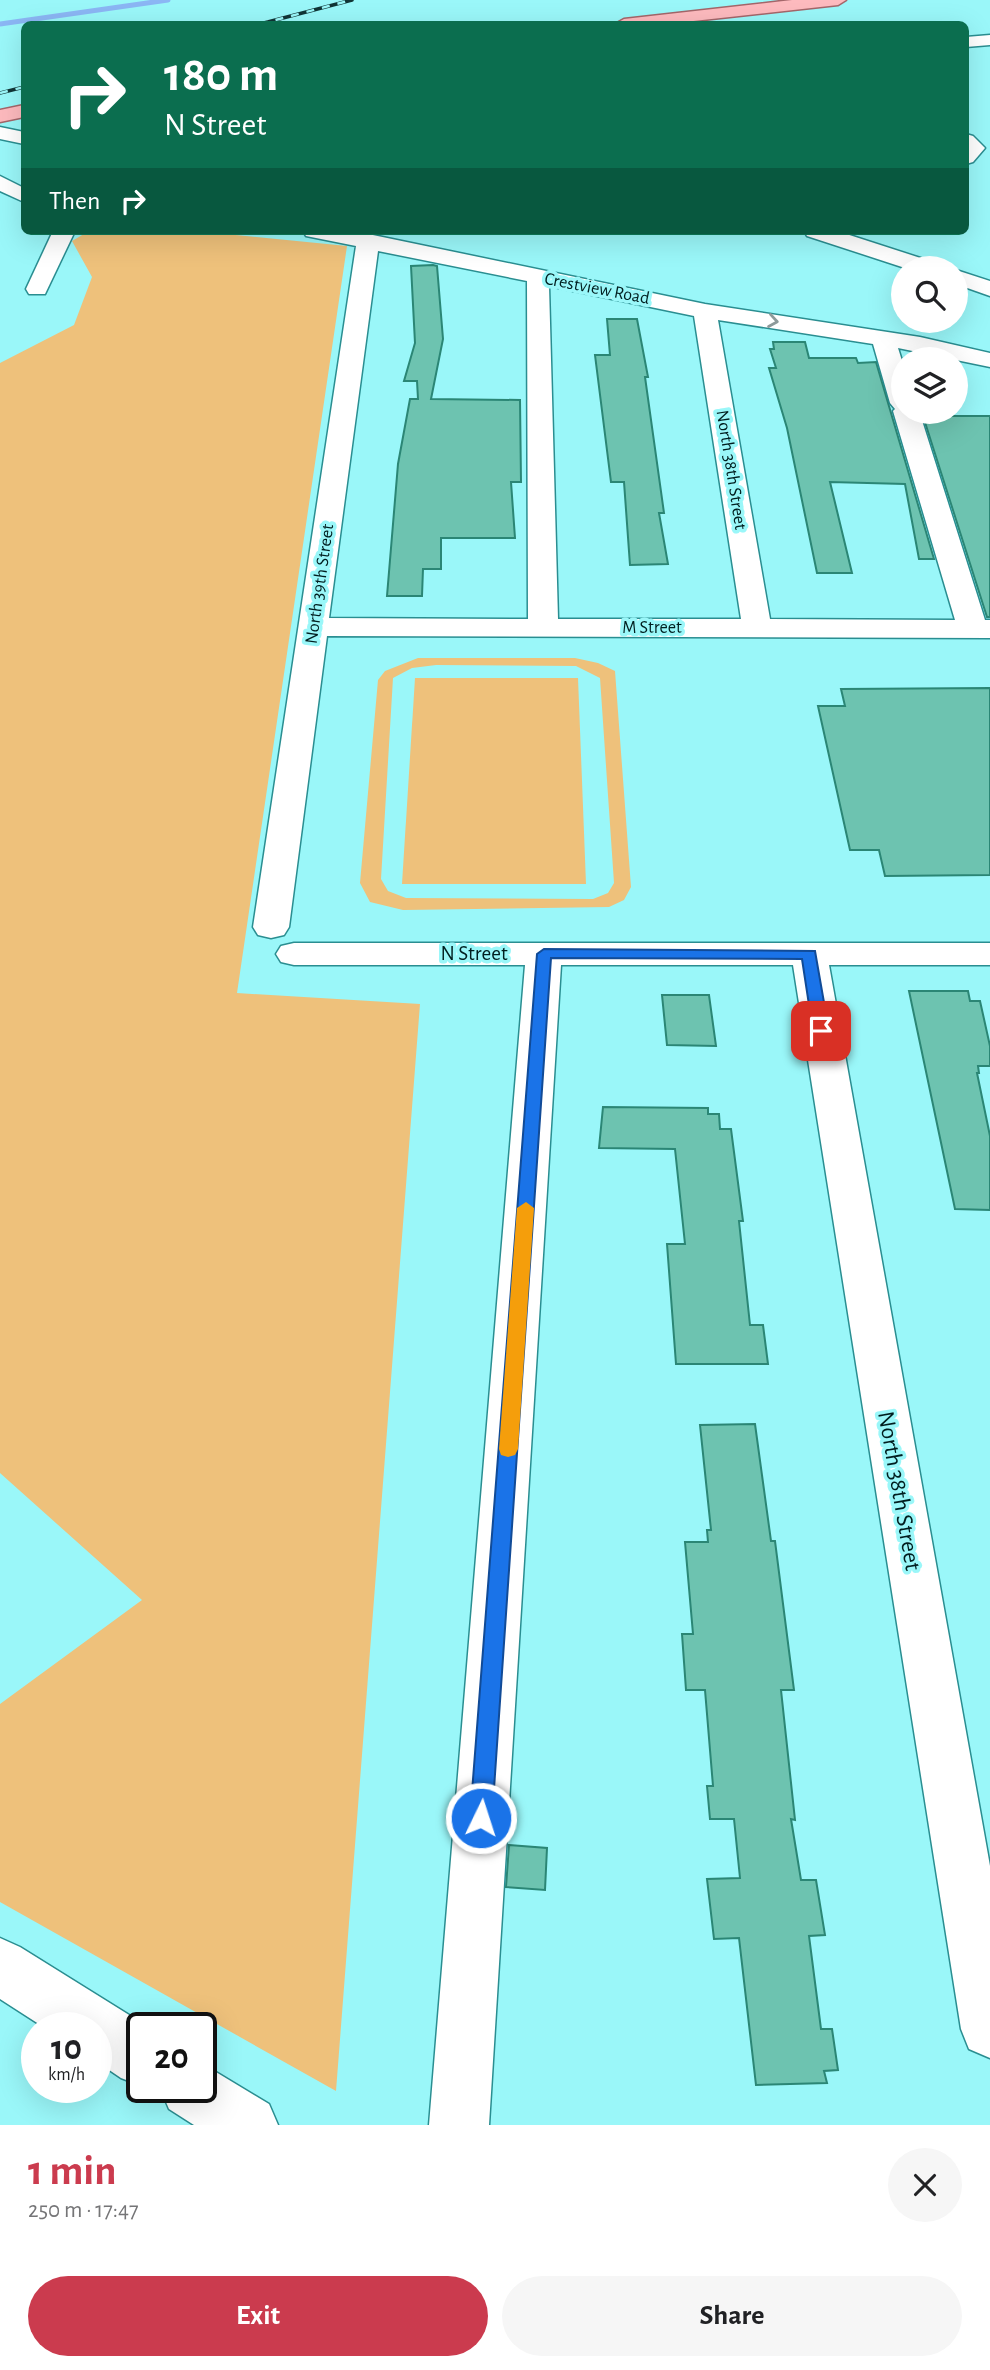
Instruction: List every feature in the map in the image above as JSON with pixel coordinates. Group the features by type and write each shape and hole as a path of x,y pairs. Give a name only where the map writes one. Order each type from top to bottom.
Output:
{"main road":[{"path":"651,21 838,0"},
{"path":"0,116 21,112"}],"street":[{"path":"969,42 990,40"},
{"path":"0,133 21,137"},
{"path":"4,172 21,192"},
{"path":"37,289 62,235"},
{"name":"Crestview Road","path":"336,235 705,311 942,348 990,360"},
{"path":"827,235 891,256"},
{"name":"North 39th Street","path":"283,940 314,627 368,241"},
{"path":"538,277 543,628"},
{"path":"968,281 990,289"},
{"name":"North 38th Street","path":"705,311 757,628"},
{"path":"883,338 891,364"},
{"path":"911,424 982,629"},
{"name":"M Street","path":"314,627 982,629"},
{"name":"N Street","path":"283,940 544,954 990,954"},
{"path":"459,2125 544,954"},
{"name":"North 38th Street","path":"809,954 990,2029"},
{"path":"0,1966 126,2047"},
{"path":"214,2103 248,2125"}],"shaded area":[{"path":"82,235 236,235 347,246 237,993 420,1004 336,2091 217,2024 217,2012 196,2012 0,1902 0,1704 142,1600 0,1473 0,363 74,325 92,277 72,241"},
{"path":"418,658 575,658 598,663 615,671 631,887 624,900 609,907 403,910 370,902 360,883 378,680 385,671","holes":["436,665 576,666 600,678 614,883 608,893 593,899 406,898 388,891 381,879 393,678 412,668"]},
{"path":"415,678 578,678 586,884 402,884"}],"building":[{"path":"411,266 437,266 443,339 431,399 520,400 521,482 511,482 515,538 441,538 441,569 423,569 422,596 387,596 398,464 410,399 418,399 417,381 404,381 415,343"},
{"path":"607,319 637,319 648,377 645,377 664,513 659,513 668,564 630,565 624,482 611,482 595,355 610,355"},
{"path":"773,342 805,342 809,358 856,358 858,363 876,362 891,413 891,424 894,424 934,559 919,559 905,484 830,482 852,573 817,573 787,428 769,368 776,368 770,349 774,349"},
{"path":"968,416 990,416 990,617 987,617 926,424 968,424"},
{"path":"990,688 990,875 885,876 879,850 850,850 818,706 845,706 841,689"},
{"path":"909,991 968,991 970,1001 980,1001 990,1046 990,1066 978,1066 977,1073 990,1136 990,1210 955,1209"},
{"path":"662,995 709,995 716,1046 667,1045"},
{"path":"603,1107 708,1108 708,1114 719,1114 720,1129 731,1129 743,1221 739,1221 750,1325 763,1325 768,1364 676,1364 667,1244 685,1244 675,1149 599,1148"},
{"path":"755,1424 771,1541 775,1541 794,1690 781,1690 795,1820 791,1819 801,1880 816,1880 825,1935 809,1936 821,2029 832,2029 838,2070 824,2071 827,2083 756,2085 739,1938 714,1939 707,1879 740,1878 734,1819 710,1819 707,1786 713,1786 705,1690 686,1690 682,1634 693,1634 685,1542 708,1542 707,1530 711,1530 700,1425"},
{"path":"509,1845 547,1848 545,1890 506,1887"}],"waterway":[{"path":"0,24 168,0"}],"railway":[{"path":"272,21 352,0"},
{"path":"0,93 21,88"}],"slow traffic":[{"path":"508,1449 526,1208"}],"route":[{"path":"481,1818 544,954 809,954 821,1031"}]}
